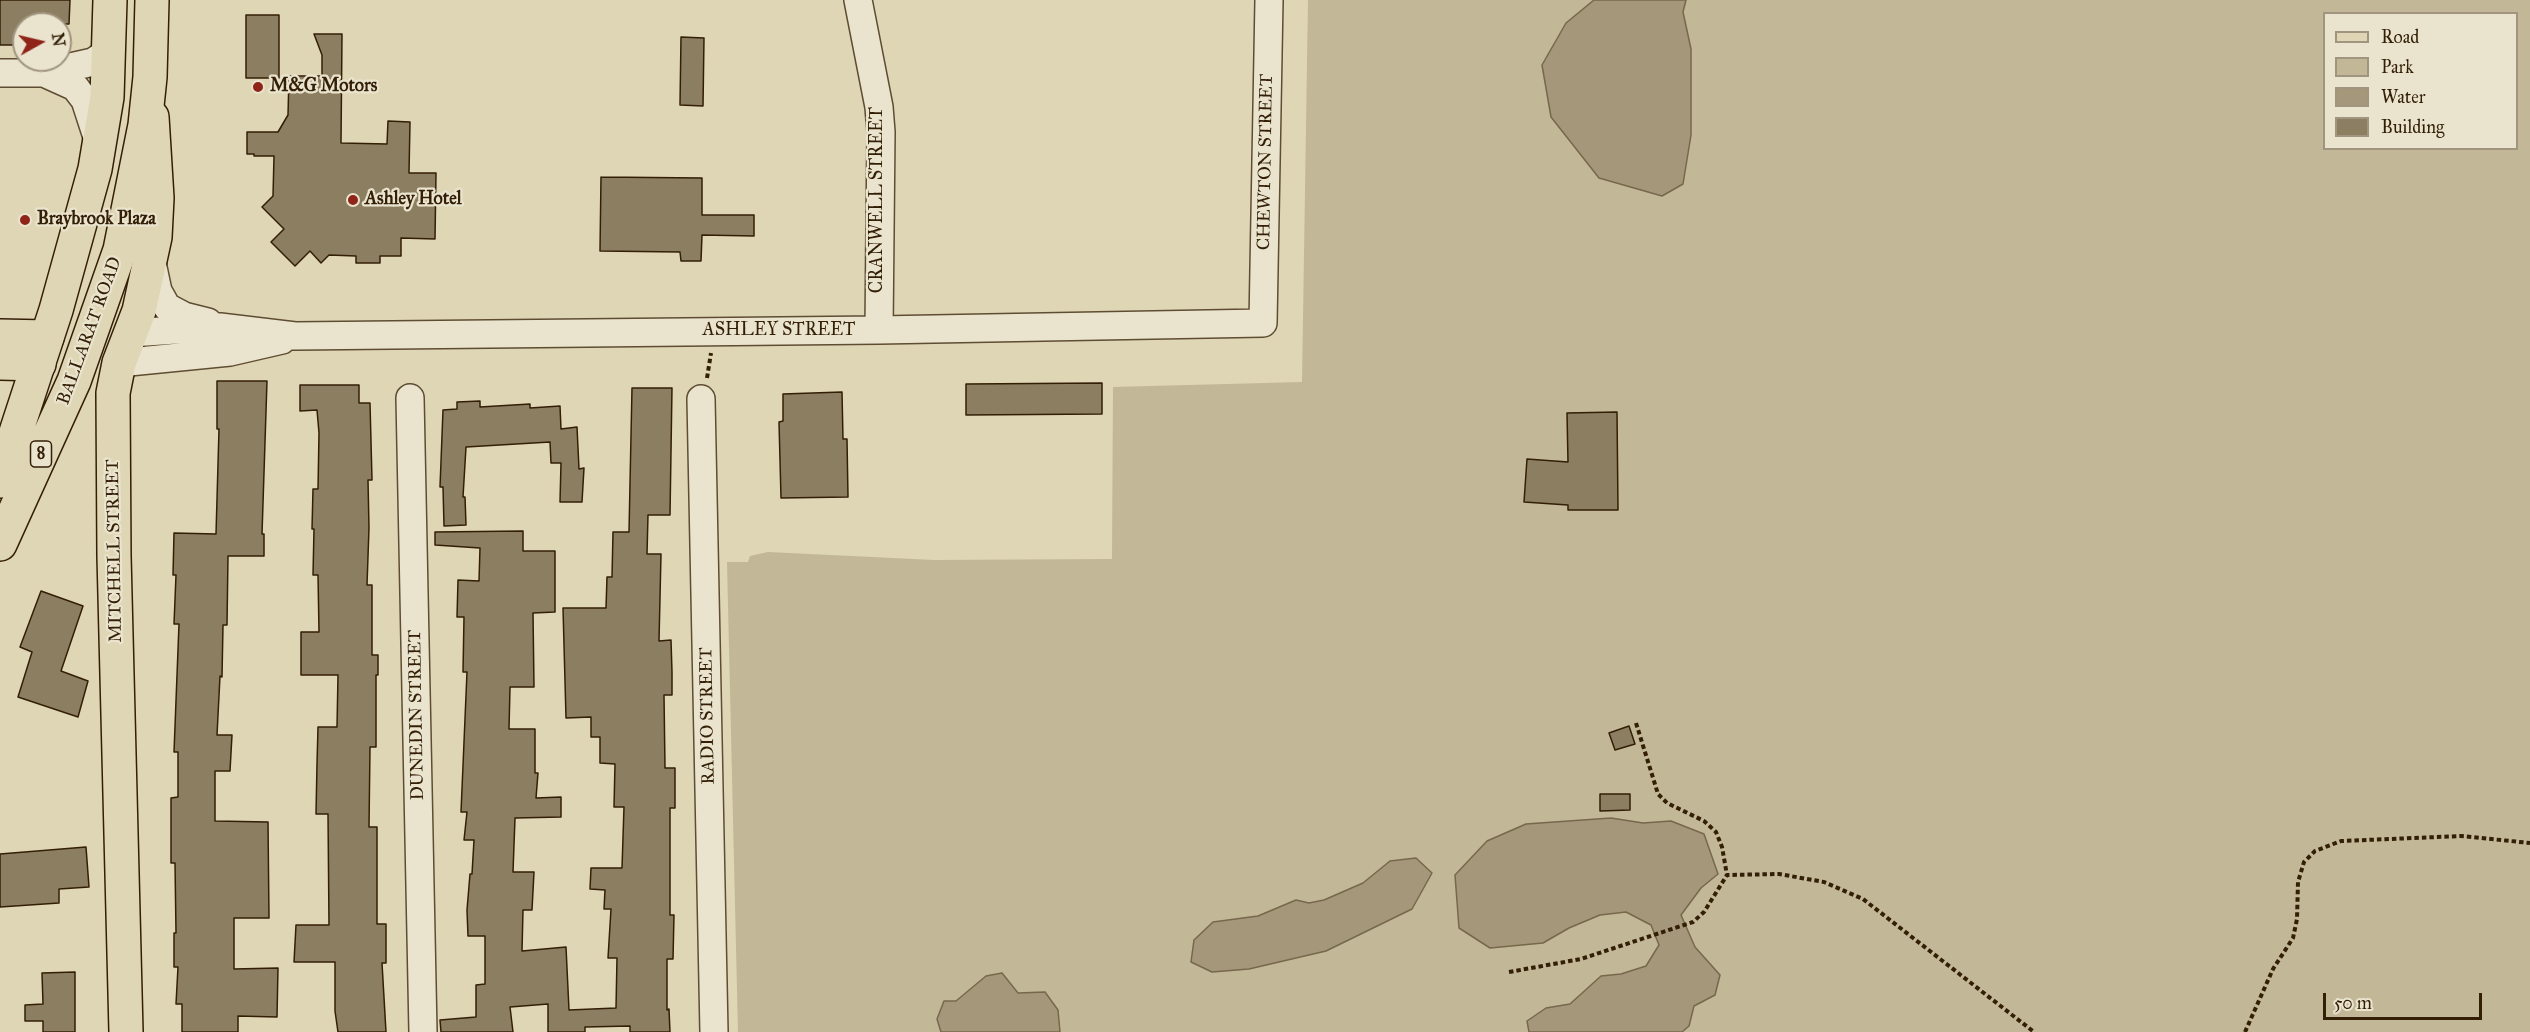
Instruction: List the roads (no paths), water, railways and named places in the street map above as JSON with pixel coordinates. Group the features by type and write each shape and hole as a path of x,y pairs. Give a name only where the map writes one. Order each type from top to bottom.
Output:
{"main road":[{"name":"BALLARAT ROAD","path":"0,481 43,350 83,215 100,145 107,97 110,0"},
{"name":"BALLARAT ROAD","path":"0,544 86,350 126,226 146,124 152,0"},
{"name":"MITCHELL STREET","path":"126,1032 113,387 119,363 132,333 151,257 157,213 150,77"},
{"name":"ASHLEY STREET","path":"0,363 43,350 86,350 132,333"},
{"name":"ASHLEY STREET","path":"0,336 43,350"},
{"name":"ASHLEY STREET","path":"86,350 119,363"}],"street":[{"name":"CRANWELL STREET","path":"858,0 879,106 881,132 879,330"},
{"name":"CHEWTON STREET","path":"1263,323 1269,0"},
{"path":"0,73 44,73 93,62 102,56 110,43"},
{"path":"44,73 67,82 78,90 85,100 100,145"},
{"path":"151,257 158,291 167,307 184,316 227,327"},
{"name":"ASHLEY STREET","path":"132,333 227,327 295,336 879,330 1263,323"},
{"name":"ASHLEY STREET","path":"119,363 230,352 295,336"},
{"name":"DUNEDIN STREET","path":"410,398 423,1032"},
{"name":"RADIO STREET","path":"701,399 714,1032"}],"water":[{"path":"1594,0 1686,0 1683,12 1691,49 1691,135 1683,184 1662,196 1599,178 1551,117 1542,65 1566,23"},
{"path":"1611,818 1643,823 1671,821 1704,834 1718,874 1701,888 1681,915 1695,947 1720,975 1715,995 1694,1006 1689,1026 1682,1032 1529,1032 1527,1021 1546,1008 1570,1004 1601,976 1621,974 1646,966 1659,945 1651,925 1626,912 1600,915 1569,928 1543,943 1490,948 1459,928 1455,875 1487,841 1526,824"},
{"path":"1416,858 1432,873 1412,909 1326,951 1249,969 1212,972 1191,962 1194,940 1213,922 1258,916 1296,900 1309,903 1324,900 1363,883 1390,861"},
{"path":"1002,973 1018,993 1045,992 1058,1010 1060,1032 941,1032 937,1019 944,1001 956,1001 986,976"}],"place":[{"name":"M&G Motors","path":"258,87"},
{"name":"Ashley Hotel","path":"353,200"},
{"name":"Braybrook Plaza","path":"25,220"}]}
